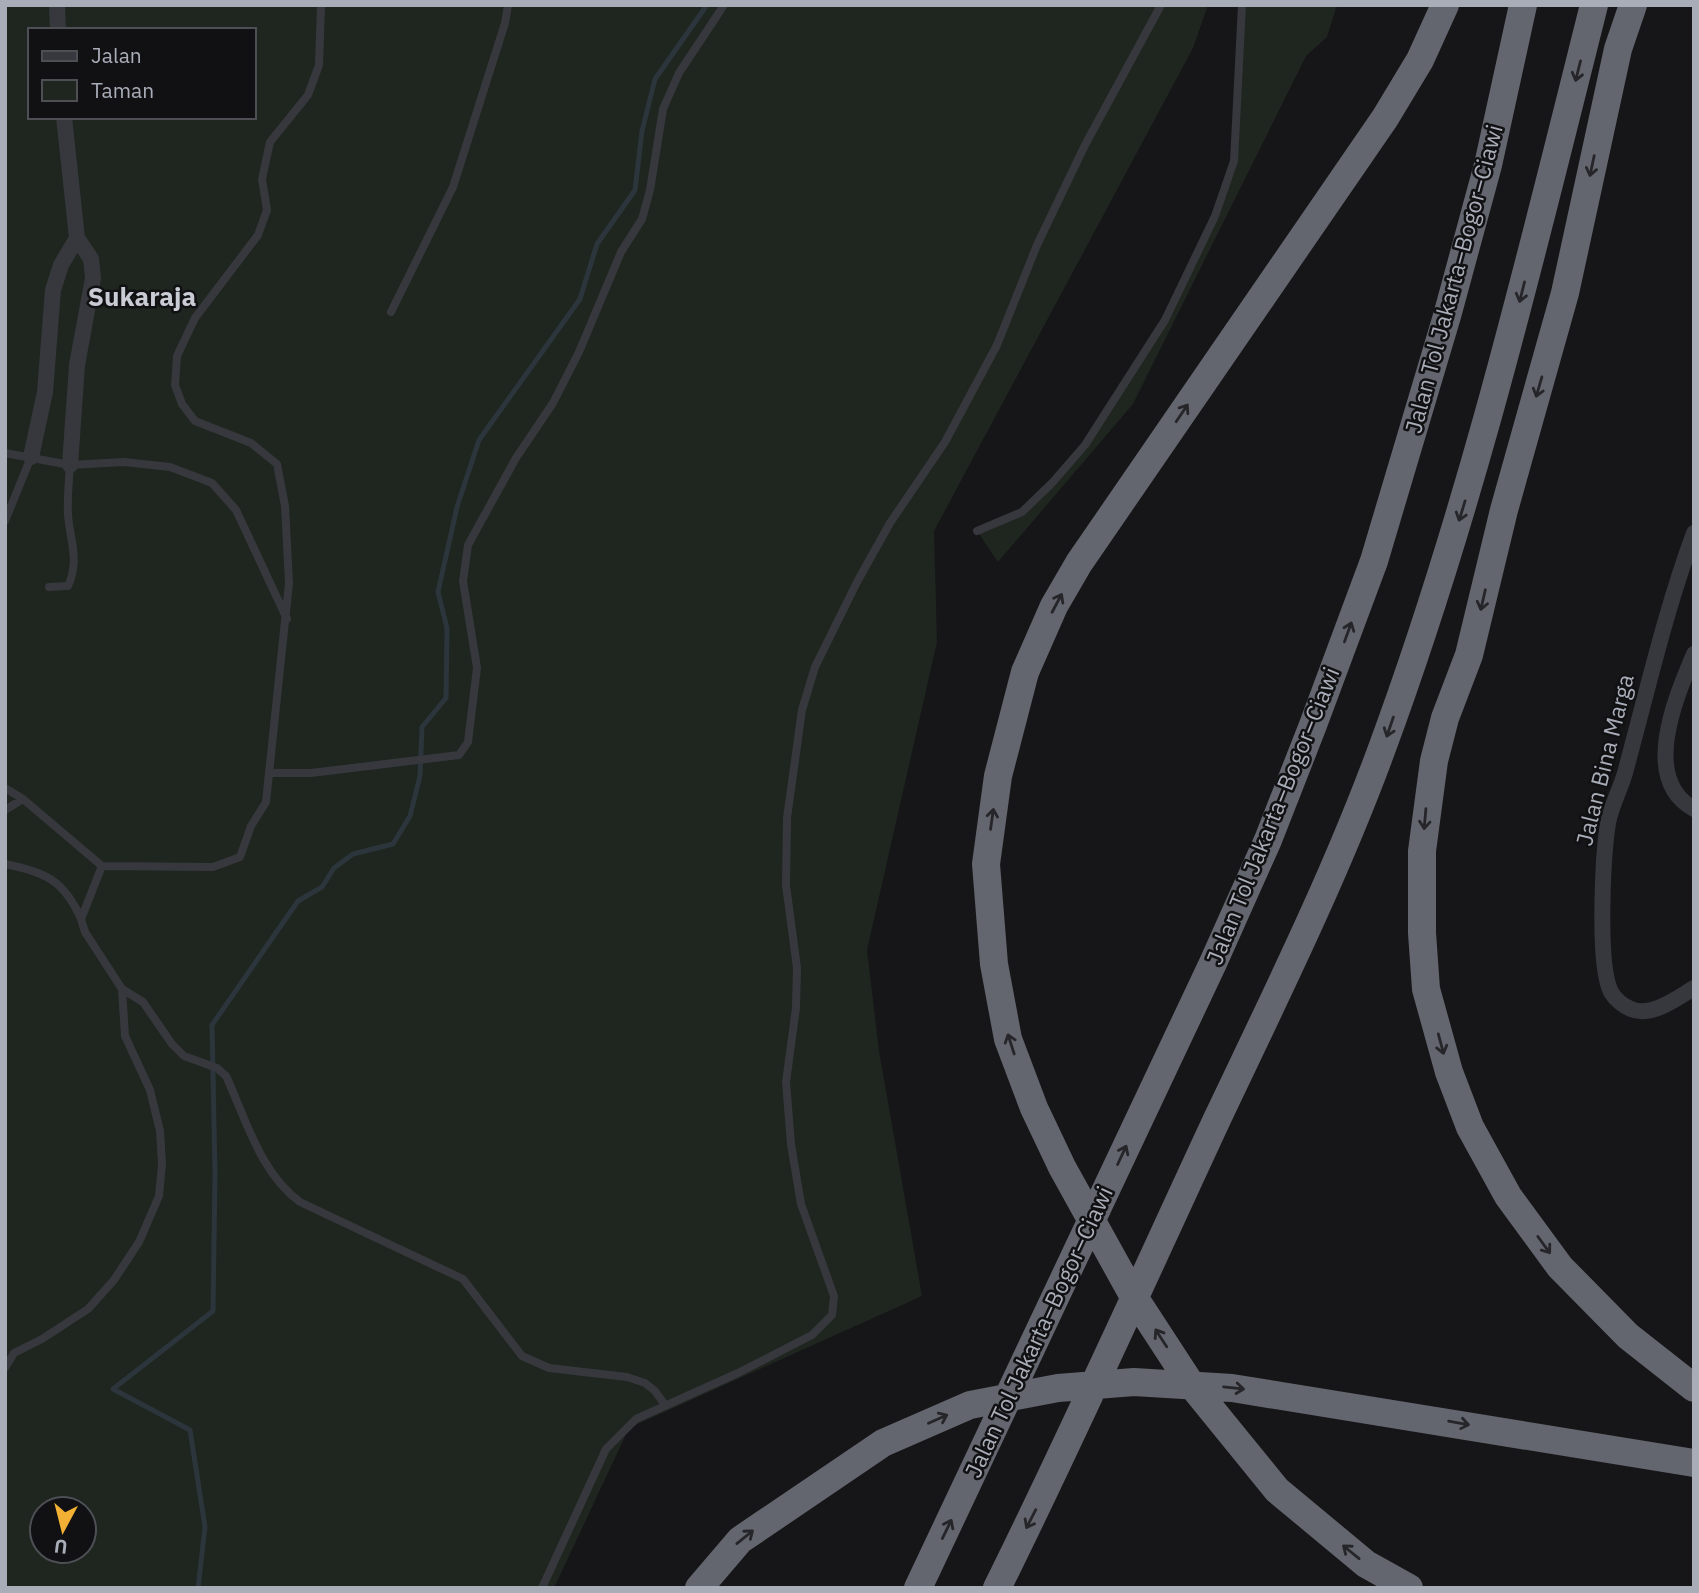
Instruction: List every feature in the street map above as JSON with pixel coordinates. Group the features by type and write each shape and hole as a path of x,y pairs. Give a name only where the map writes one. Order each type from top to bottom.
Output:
{"highway":[{"path":"1409,1588 1366,1564 1277,1490 1190,1383 1134,1297 1062,1167 1034,1108 1008,1039 994,964 986,864 998,776 1025,672 1054,606 1079,563 1385,118 1420,60 1446,5"},
{"name":"Jalan Tol Jakarta–Bogor–Ciawi","path":"918,1588 1268,840 1374,561 1488,165 1523,5"},
{"path":"997,1588 1062,1458 1280,989 1380,755 1441,578 1493,406 1594,5"},
{"path":"1633,5 1618,49 1565,293 1504,510 1469,655 1445,719 1434,761 1422,851 1422,933 1426,989 1449,1072 1470,1127 1508,1196 1560,1267 1628,1336 1694,1388"},
{"path":"699,1588 740,1539 883,1443 970,1405 1058,1388 1134,1382 1232,1388 1694,1463"}],"street":[{"path":"57,5 58,28"},
{"path":"64,119 78,238 91,259 93,278 77,365 69,464"},
{"path":"31,457 45,392 53,289 61,265 78,238"},
{"name":"Jalan Bina Marga","path":"1694,533 1665,617 1625,773 1609,820 1602,879 1607,970 1610,990 1619,1002 1632,1010 1644,1012 1662,1006 1694,988"},
{"path":"1694,654 1688,682 1664,744 1670,782 1694,809"}],"lane":[{"path":"5,788 23,799 102,866 213,867 240,857 251,826 266,802 288,621 288,545 277,464 251,443 195,421 182,404 175,385 177,356 195,318 258,235 267,210 262,179 270,142 308,95 318,65 321,5"},
{"path":"391,312 453,187 505,23 508,5"},
{"path":"271,773 312,773 459,755 468,742 477,668 463,582 468,545 579,352 621,251 642,219 650,190 663,109 679,73 724,5"},
{"path":"542,1588 606,1448 636,1419 738,1373 812,1335 832,1315 834,1296 801,1204 791,1144 786,1082 796,1008 797,968 786,885 787,818 802,710 815,667 857,582 890,523 945,442 997,345 1037,245 1079,157 1161,5"},
{"path":"977,531 1022,512 1052,483 1085,445 1165,320 1215,216 1234,161 1242,5"},
{"path":"5,453 69,464 124,462 170,467 212,483 236,510 288,621"},
{"path":"5,521 31,457"},
{"path":"50,587 68,586 75,563 76,550 68,506 69,464"},
{"path":"5,810 23,799"},
{"path":"5,864 51,877 72,899 85,932 121,989 143,1002 172,1044 184,1056 218,1068 226,1076 267,1166 283,1190 300,1202 463,1279 522,1356 550,1368 627,1377 645,1383 665,1405"},
{"path":"81,919 102,866"},
{"path":"5,1368 14,1353 42,1339 88,1309 114,1280 139,1242 159,1196 160,1131 150,1090 125,1036 121,989"}],"green space":[{"path":"5,5 1208,5 1193,48 934,531 937,642 867,950 879,1051 922,1296 629,1428 554,1588 5,1588"},
{"path":"1242,5 1337,5 1327,37 1306,56 1133,404 998,562 977,531 1022,512 1085,445 1165,320 1216,212 1234,161"}],"waterway":[{"path":"198,1588 205,1527 190,1430 113,1389 213,1311 215,1173 212,1025 298,901 322,887 334,868 353,854 393,844 410,816 420,776 422,727 446,698 447,628 438,592 457,507 479,440 580,299 597,244 635,190 642,131 655,79 707,5"}],"district":[{"name":"Sukaraja","path":"142,297"}]}
